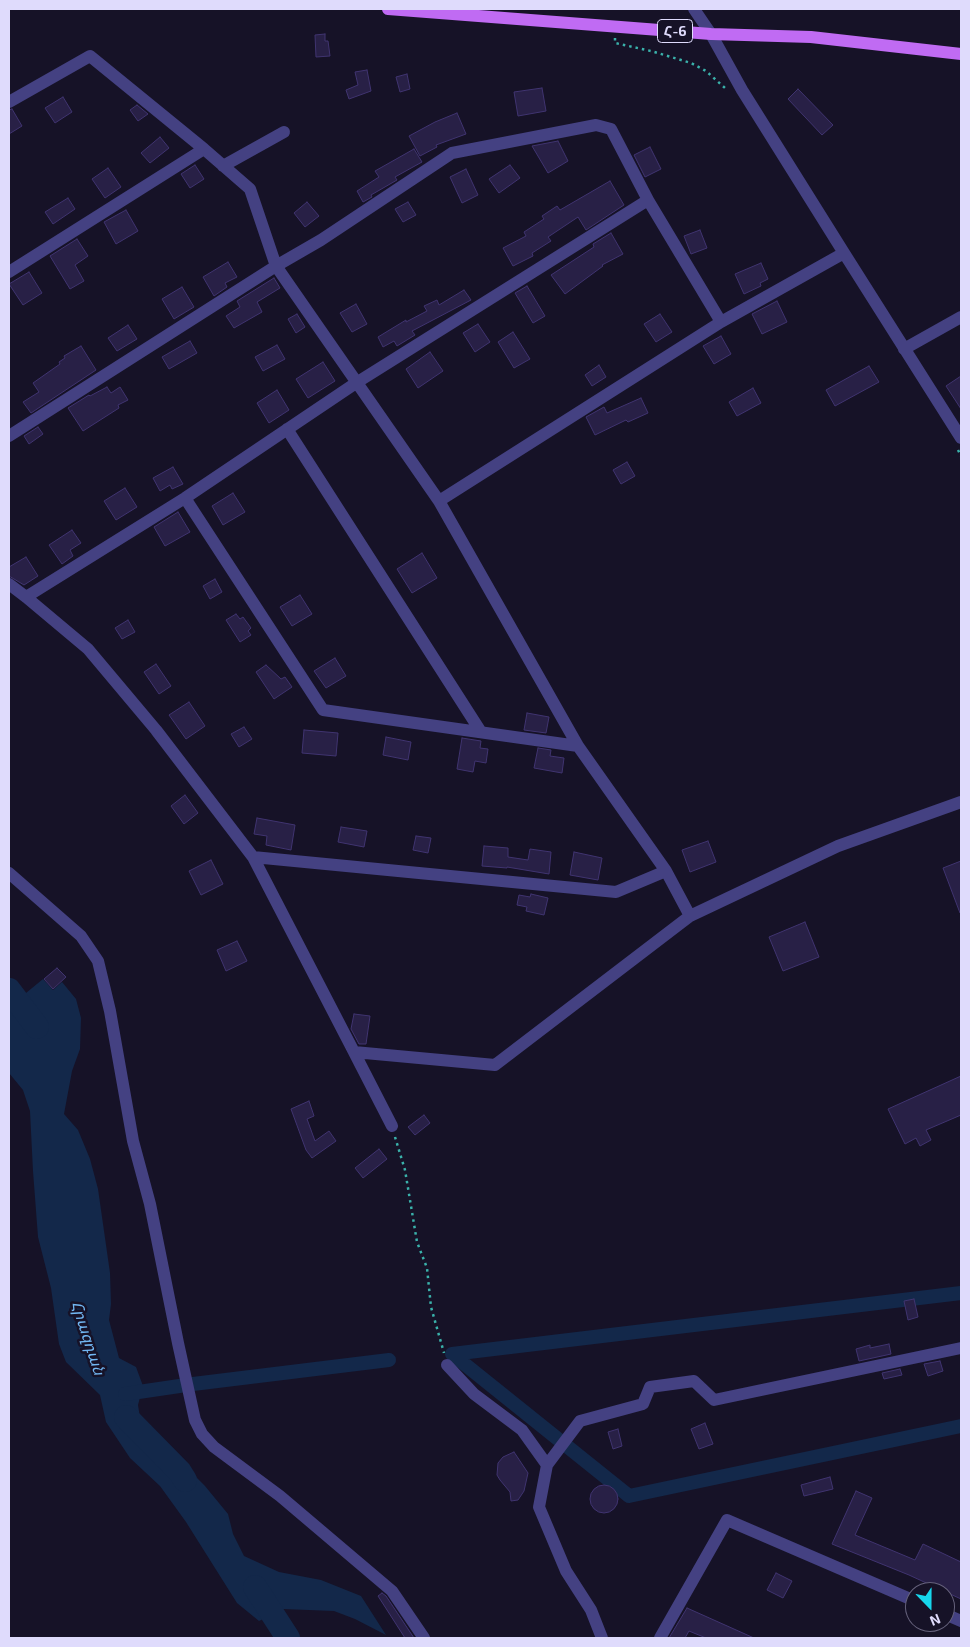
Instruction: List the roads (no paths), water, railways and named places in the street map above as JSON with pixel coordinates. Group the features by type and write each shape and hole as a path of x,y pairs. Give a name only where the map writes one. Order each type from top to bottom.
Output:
{"main road":[{"name":"Հ-6","path":"388,9 711,34 811,37 961,54"}],"street":[{"path":"694,9 711,34 742,90 961,438"},
{"path":"9,102 90,56 250,189 276,266 439,501 578,746 666,871 690,916"},
{"path":"9,436 276,266 321,240 452,153 596,124 611,129 648,200 721,322"},
{"path":"223,166 284,132"},
{"path":"9,272 204,149"},
{"path":"26,597 186,498 356,383 648,200"},
{"path":"439,501 721,322 844,253"},
{"path":"904,349 961,317"},
{"path":"287,430 481,732"},
{"path":"186,498 323,710 578,746"},
{"path":"9,584 88,650 156,730 253,857 392,1126"},
{"path":"354,1052 495,1065 690,916 838,846 961,802"},
{"path":"253,857 616,892 666,871"},
{"path":"9,873 81,936 98,961 110,1012 133,1141 150,1204 195,1420 202,1434 214,1448 280,1496 392,1591 424,1638"},
{"path":"602,1638 591,1610 566,1571 538,1507 547,1465 580,1421 643,1404 650,1387 694,1381 714,1400 961,1348"},
{"path":"447,1365 474,1394 522,1430 547,1465"},
{"path":"660,1638 728,1520 905,1597"}],"water":[{"path":"43,979 53,990 62,982 76,999 81,1018 80,1049 72,1071 64,1114 78,1130 90,1159 98,1189 110,1273 111,1304 109,1320 119,1358 136,1367 143,1386 138,1405 141,1424 154,1450 184,1465 205,1486 228,1514 233,1534 244,1556 279,1572 321,1580 361,1596 386,1635 355,1619 334,1611 283,1609 259,1621 237,1603 186,1522 160,1486 130,1458 106,1422 100,1395 66,1362 59,1344 51,1288 38,1237 30,1111 23,1090 9,1073 9,1007"}],"waterway":[{"name":"Հրազդան","path":"9,990 37,1027"},
{"path":"452,1354 961,1293"},
{"path":"452,1354 629,1496 961,1426"},
{"path":"125,1394 389,1360"},
{"name":"Հրազդան","path":"126,1417 180,1472 185,1480"},
{"name":"Հրազդան","path":"255,1587 288,1638"}]}
